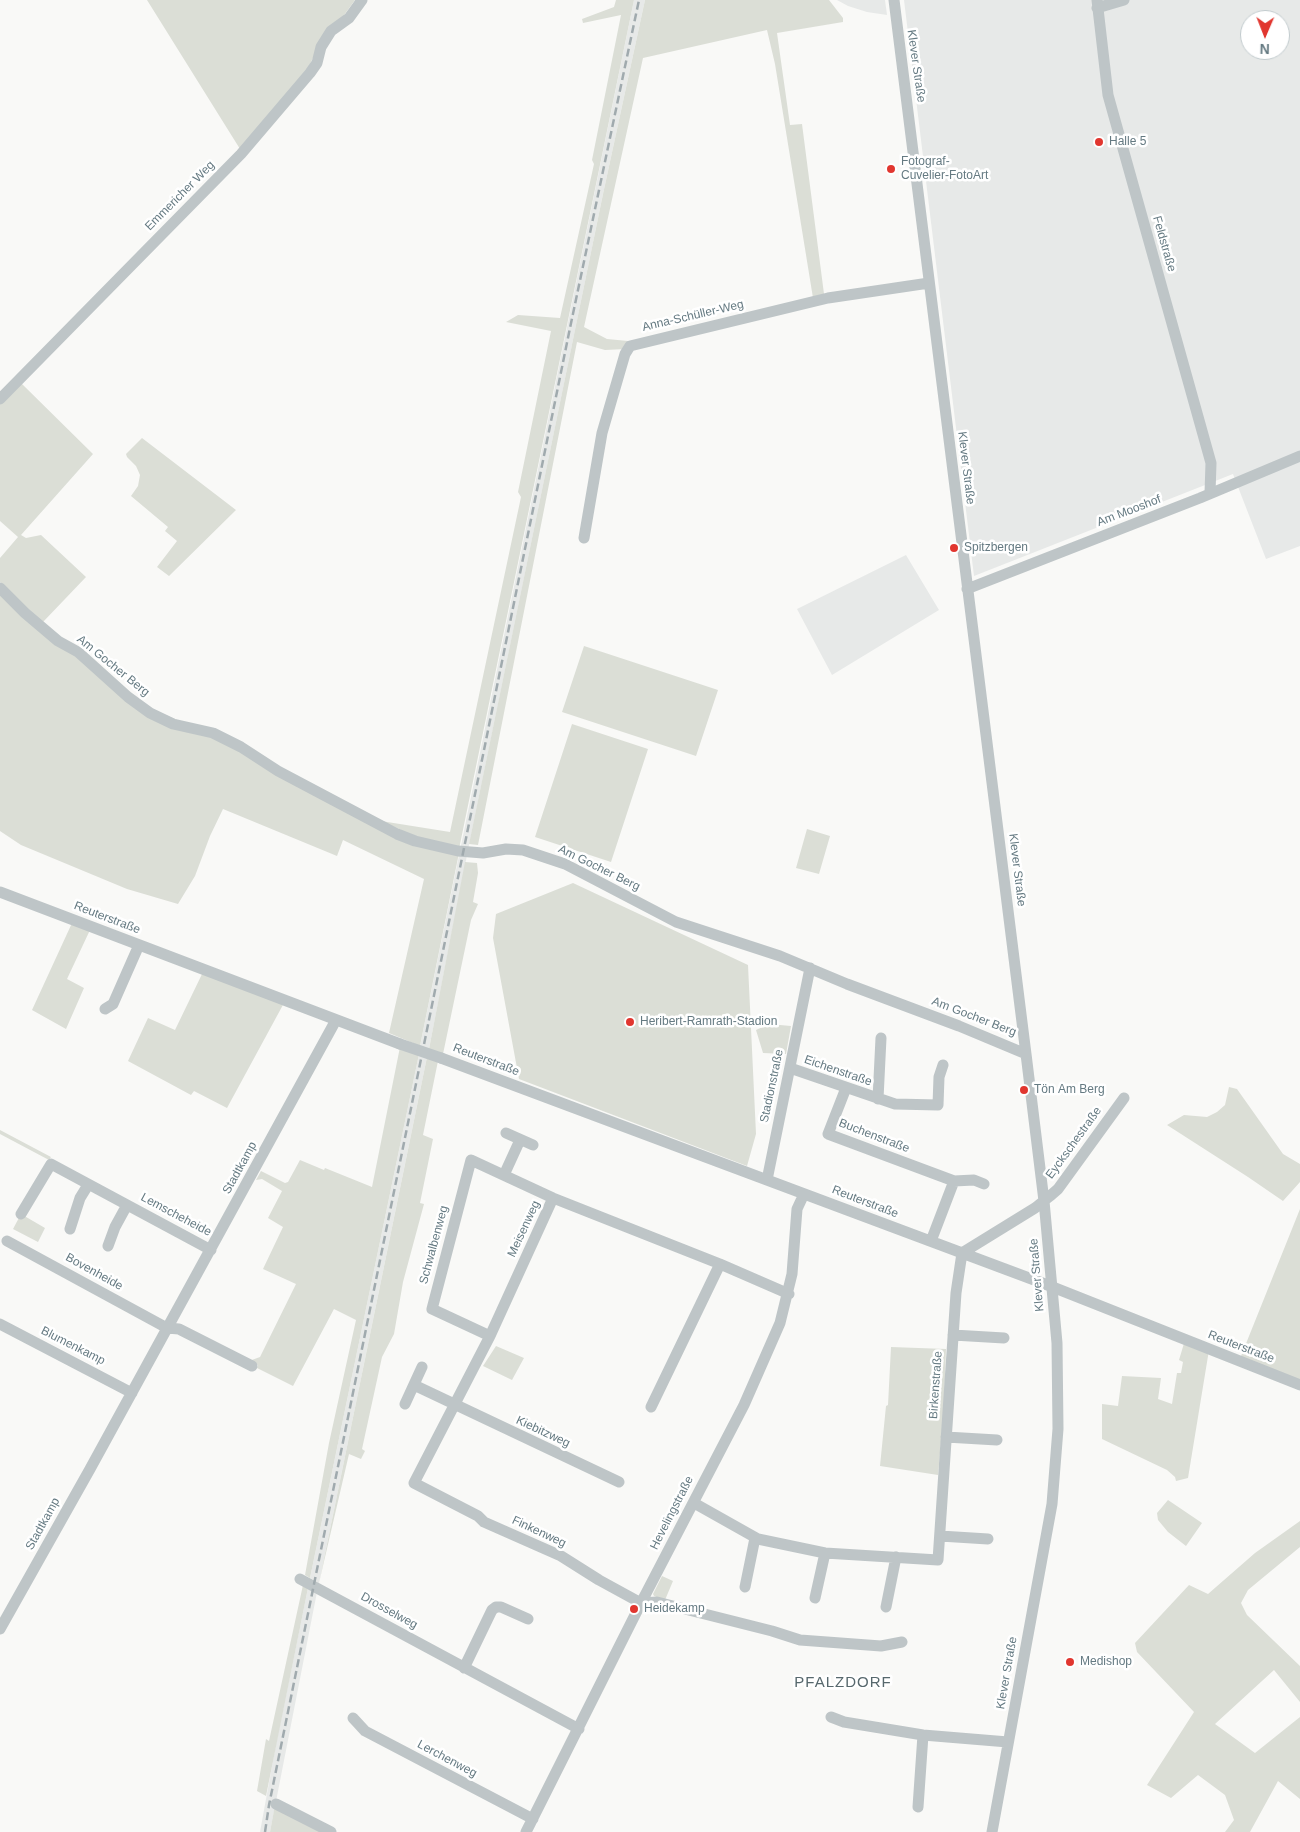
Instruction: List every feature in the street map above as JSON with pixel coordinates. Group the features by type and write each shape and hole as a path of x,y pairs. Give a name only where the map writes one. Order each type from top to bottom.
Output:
{"street":[{"name":"Emmericher Weg","path":"0,399 241,154 310,73 317,63 321,47 331,31 349,18 362,0"},
{"name":"Klever Straße","path":"894,0 1056,1290 1058,1420 1052,1504 992,1832"},
{"path":"1097,4 1124,0"},
{"name":"Feldstraße","path":"1097,4 1108,95 1211,463 1210,493"},
{"name":"Anna-Schüller-Weg","path":"584,538 602,433 625,354 630,346 828,298 929,283"},
{"name":"Am Mooshof","path":"968,589 1300,456"},
{"name":"Am Gocher Berg","path":"0,588 25,613 58,641 78,652 128,697 150,713 174,724 213,733 242,747 278,771 397,834 415,841 458,851 484,853 506,849 523,850 565,864 676,922 780,956 1026,1054"},
{"name":"Reuterstraße","path":"0,892 400,1044 931,1241 1300,1385"},
{"path":"105,1009 113,1004 139,945"},
{"name":"Stadionstraße","path":"767,1180 810,968"},
{"name":"Stadtkamp","path":"0,1629 211,1250 336,1020"},
{"name":"Eichenstraße","path":"878,1099 881,1038"},
{"name":"Eichenstraße","path":"790,1068 895,1104 938,1105 939,1077 943,1065"},
{"name":"Buchenstraße","path":"846,1088 828,1134 954,1181 974,1180 984,1184"},
{"name":"Eyckschestraße","path":"1044,1201 1058,1189 1124,1098"},
{"path":"506,1133 533,1145"},
{"path":"504,1175 520,1140"},
{"name":"Schwalbenweg","path":"490,1336 432,1310 471,1160 553,1198"},
{"name":"Lemscheheide","path":"21,1214 51,1164 211,1250"},
{"path":"931,1241 954,1181"},
{"path":"70,1229 80,1198 88,1184"},
{"name":"Hevelingstraße","path":"526,1832 641,1603 744,1405 764,1360 780,1323 789,1294 797,1210 804,1194"},
{"name":"Meisenweg","path":"424,1488 414,1483 490,1336 553,1198 720,1264 789,1294"},
{"path":"962,1253 1044,1201"},
{"name":"Lemscheheide","path":"108,1246 115,1227 127,1205"},
{"name":"Bovenheide","path":"7,1241 167,1328"},
{"name":"Birkenstraße","path":"896,1557 938,1560 956,1293 962,1253"},
{"path":"651,1407 720,1264"},
{"name":"Blumenkamp","path":"0,1324 132,1393"},
{"path":"167,1328 179,1329 252,1366"},
{"name":"Birkenstraße","path":"953,1335 1004,1338"},
{"path":"405,1404 422,1367"},
{"path":"414,1385 455,1406"},
{"name":"Kiebitzweg","path":"455,1406 619,1482"},
{"name":"Birkenstraße","path":"946,1437 997,1440"},
{"name":"Finkenweg","path":"424,1488 478,1516 484,1522 561,1556 641,1603"},
{"path":"694,1503 754,1538 825,1553 896,1557 886,1607"},
{"path":"940,1536 988,1539"},
{"path":"744,1587 754,1538"},
{"path":"815,1598 825,1553"},
{"name":"Drosselweg","path":"300,1579 579,1728"},
{"path":"641,1603 657,1602 772,1631 800,1640 881,1646 902,1642"},
{"path":"464,1668 492,1610 496,1607 501,1607 528,1619"},
{"path":"831,1716 844,1722 923,1734 1008,1742"},
{"name":"Lerchenweg","path":"353,1718 365,1731 533,1819"},
{"path":"918,1807 923,1734"},
{"path":"276,1804 332,1832"}],"shaded area":[{"path":"147,0 355,0 313,58 307,70 240,149"},
{"path":"616,0 634,0 459,849 428,842 381,821 450,832 521,497 518,492 551,331 506,322 518,315 560,318 594,164 592,160 621,15 583,23 582,19 614,7"},
{"path":"634,0 645,0 603,194 429,1049 420,1046"},
{"path":"645,0 829,0 843,18 843,22 777,33 790,125 802,124 824,294 813,298 775,64 767,30 643,58 584,327 607,339 628,341 626,349 605,350 577,342 478,845 469,844 603,194"},
{"path":"837,0 885,0 887,15 867,12"},
{"path":"904,0 1300,0 1300,546 1266,559 1233,474 974,576"},
{"path":"21,383 93,454 21,535 26,538 41,535 86,577 43,622 26,609 0,582 0,558 18,537 0,521 0,404"},
{"path":"142,438 236,510 169,576 157,567 177,541 165,531 168,527 131,496 138,486 140,475 136,466 126,454"},
{"path":"906,555 939,610 832,675 797,609"},
{"path":"0,593 128,699 213,735 335,804 459,853 420,1046 389,1033 424,879 343,840 337,856 223,809 210,836 195,876 178,904 127,889 21,845 0,831"},
{"path":"584,646 718,690 696,756 562,712"},
{"path":"572,724 648,749 611,862 535,837"},
{"path":"807,829 830,836 819,874 796,868"},
{"path":"465,862 477,863 478,873 473,902 478,904 471,920 443,1054 429,1049"},
{"name":"Heribert-Ramrath-Stadion","path":"573,883 748,965 756,1134 747,1166 519,1079 493,938 496,914"},
{"path":"72,923 90,930 67,979 84,988 66,1029 32,1010"},
{"path":"203,972 284,1003 227,1108 194,1091 191,1095 128,1061 148,1018 175,1030"},
{"path":"769,1024 791,1026 786,1054 763,1053 756,1030"},
{"path":"400,1047 419,1054 310,1578 305,1575 329,1443 356,1320 334,1309 293,1386 257,1368 258,1365 249,1361 260,1357 296,1284 263,1269 283,1227 268,1218 282,1191 262,1179 256,1180 261,1171 285,1183 288,1182 300,1160 372,1187"},
{"path":"419,1054 427,1057 319,1583 310,1578"},
{"path":"427,1057 438,1061 423,1135 433,1139 420,1203 424,1204 403,1282 394,1334 382,1357 362,1449 365,1451 361,1459 349,1454 319,1583"},
{"path":"1229,1087 1237,1089 1283,1154 1300,1164 1300,1182 1283,1201 1167,1125 1184,1115 1207,1117 1217,1112 1225,1105"},
{"path":"0,1130 51,1157 49,1160 0,1134"},
{"path":"1300,1209 1300,1385 1239,1361"},
{"path":"21,1214 45,1228 38,1242 13,1229"},
{"path":"1185,1340 1209,1350 1188,1478 1176,1481 1175,1477 1167,1470 1102,1439 1102,1404 1118,1406 1122,1376 1161,1378 1158,1399 1172,1404 1177,1373 1181,1373 1183,1362 1179,1360"},
{"path":"496,1346 524,1358 512,1380 483,1366"},
{"path":"891,1347 946,1349 944,1408 938,1475 880,1466 886,1406 888,1405"},
{"path":"1168,1500 1202,1523 1186,1546 1168,1532 1158,1520 1157,1513"},
{"path":"1300,1521 1300,1547 1248,1590 1241,1603 1247,1615 1300,1666 1300,1702 1274,1670 1215,1724 1255,1753 1300,1717 1300,1799 1278,1781 1250,1832 1225,1832 1234,1820 1225,1795 1198,1775 1171,1798 1147,1785 1194,1712 1137,1652 1135,1643 1189,1585 1208,1594 1255,1553"},
{"path":"662,1576 673,1581 665,1600 653,1594"},
{"path":"303,1585 308,1588 266,1796 257,1791 266,1739 269,1741"},
{"path":"308,1588 317,1592 270,1832 260,1832 276,1744"},
{"path":"275,1805 327,1832 270,1832"}],"railway":[{"path":"265,1832 570,328 639,0"}],"place":[{"name":"Halle 5","path":"1099,142"},
{"name":"Fotograf- Cuvelier-FotoArt","path":"891,169"},
{"name":"Spitzbergen","path":"954,548"},
{"name":"Heribert-Ramrath-Stadion","path":"630,1022"},
{"name":"Tön Am Berg","path":"1024,1090"},
{"name":"Heidekamp","path":"634,1609"},
{"name":"Medishop","path":"1070,1662"}],"district":[{"name":"PFALZDORF","path":"843,1683"}]}
